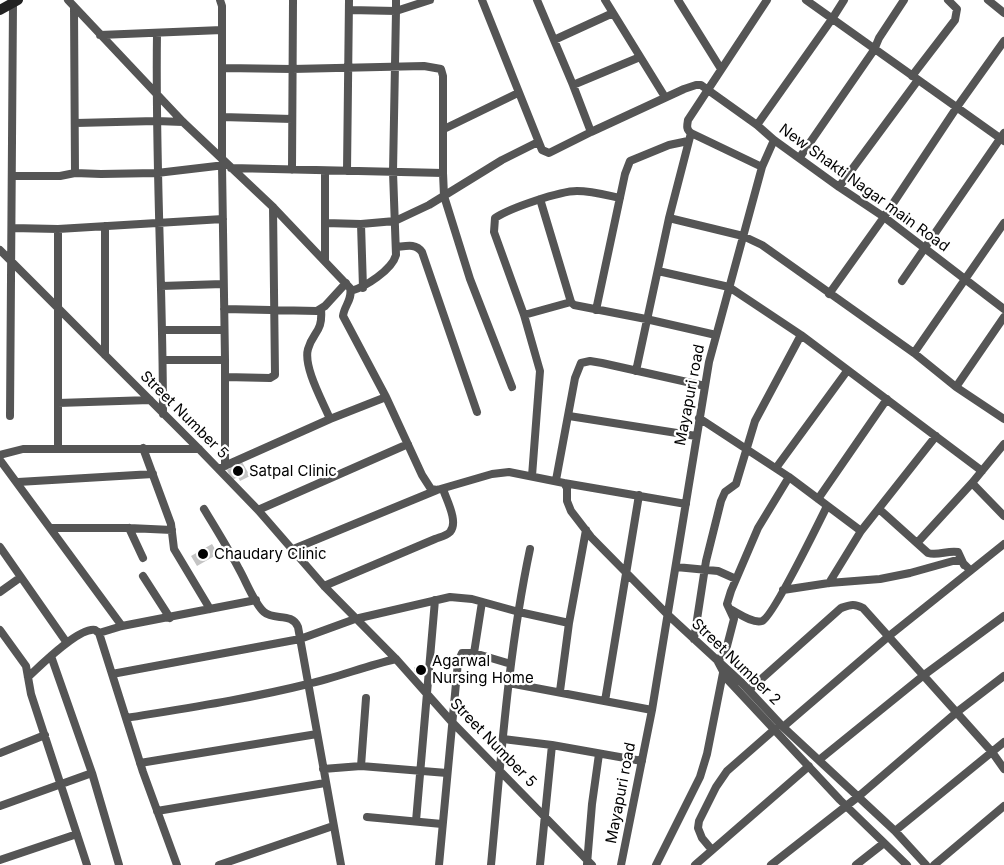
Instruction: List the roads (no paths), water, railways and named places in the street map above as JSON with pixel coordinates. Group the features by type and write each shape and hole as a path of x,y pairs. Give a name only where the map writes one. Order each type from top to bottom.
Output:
{"street":[{"path":"68,0 183,122 225,164 274,208 325,260 351,291"},
{"path":"220,0 222,6 222,117 225,164 223,219 225,377 221,468 386,397"},
{"path":"292,170 293,0"},
{"path":"346,171 349,0"},
{"path":"351,291 362,288 394,262 397,247 393,172 396,0"},
{"path":"349,10 396,11 430,0"},
{"path":"482,0 538,142 542,150 549,153 665,97 696,85 701,85 707,89"},
{"path":"605,0 665,97"},
{"path":"678,0 721,69"},
{"path":"762,167 687,130 688,120 707,89 767,0"},
{"path":"806,0 874,50 1003,137 902,281"},
{"path":"757,125 844,0"},
{"path":"800,158 874,50 879,38 904,0"},
{"path":"839,187 955,20 957,9 948,0"},
{"path":"988,0 1004,13"},
{"path":"0,10 16,1"},
{"path":"10,416 16,1"},
{"path":"539,1 591,132"},
{"path":"74,7 75,173"},
{"path":"554,40 613,13"},
{"path":"100,35 222,30"},
{"path":"157,34 156,120 163,414"},
{"path":"829,294 1004,41"},
{"path":"573,85 640,57"},
{"path":"223,68 292,69 424,66 441,69 443,76 444,196 470,279 512,387"},
{"name":"New Shakti Nagar main Road","path":"707,89 757,125 774,140 884,217 1004,309"},
{"path":"444,129 518,93"},
{"path":"222,117 292,119"},
{"path":"76,123 156,120 183,122"},
{"path":"636,370 669,218 690,133"},
{"name":"Mayapuri road","path":"621,865 652,710 705,386 716,335 762,167 774,140"},
{"path":"596,310 625,174 630,161 669,145 688,141"},
{"path":"325,223 361,224 395,221 429,205 502,160 538,142"},
{"path":"12,176 60,176 75,173 157,173 225,164 292,170 443,173"},
{"path":"325,171 325,260"},
{"path":"532,476 540,371 524,315 494,232 494,224 496,218 500,215 540,199 565,192 579,191 620,198"},
{"path":"540,199 571,302 574,305 716,335"},
{"path":"225,377 270,378 276,372 274,208"},
{"path":"669,218 743,236 762,245 914,353 956,387 1003,417"},
{"path":"12,228 58,229 223,219"},
{"path":"914,353 1004,223"},
{"path":"361,224 362,288"},
{"path":"105,226 105,356"},
{"path":"58,229 58,449"},
{"path":"397,247 415,246 422,252 477,412"},
{"name":"Street Number 5","path":"0,250 199,450 221,468 324,586 396,659 451,721 589,864"},
{"path":"658,270 729,287 801,336 982,471"},
{"path":"161,286 223,284"},
{"path":"224,309 310,312 321,309 346,284"},
{"path":"351,291 343,316 386,397 428,486 434,490 440,490"},
{"path":"524,315 571,302"},
{"path":"321,309 321,326 308,346 307,360 330,420"},
{"path":"956,387 1004,318"},
{"path":"162,330 224,330"},
{"path":"694,639 704,570 721,501 725,492 736,484 755,421 801,336"},
{"path":"162,360 225,360"},
{"path":"560,482 575,378 581,363 590,361 705,386"},
{"path":"776,468 847,370"},
{"path":"818,499 886,399"},
{"path":"58,403 150,400"},
{"path":"569,416 696,436"},
{"path":"699,418 789,477 862,531"},
{"path":"829,583 862,531 936,436"},
{"path":"258,510 408,444"},
{"path":"917,543 972,483 1004,444"},
{"path":"143,448 168,513 177,555 210,609"},
{"path":"0,455 23,449 143,448 199,450"},
{"path":"0,460 122,626"},
{"path":"292,550 440,490 492,474 509,472 686,504"},
{"path":"18,482 153,474"},
{"path":"789,477 758,528 728,598 727,604 734,619 732,630 718,662 727,679 779,728 809,766 907,865"},
{"name":"Street Number 2","path":"560,482 567,488 567,501 571,511 586,530 667,614 749,690 779,728 819,760 859,796 926,865"},
{"path":"972,483 1004,516"},
{"path":"324,586 447,534 453,527 453,522 440,490"},
{"path":"605,701 640,495"},
{"path":"730,609 753,620 763,620 769,615 827,506"},
{"path":"204,509 256,600 267,614 291,619 296,622 309,684 340,865"},
{"path":"879,509 930,554 949,551 958,552 967,568"},
{"path":"51,528 172,530"},
{"path":"128,528 143,558"},
{"path":"560,692 569,623 586,530"},
{"path":"712,850 702,838 698,828 716,787 727,771 889,636 967,568 1004,544"},
{"path":"0,547 67,643"},
{"path":"491,865 502,739 519,612 530,549"},
{"path":"783,590 895,576 953,561 961,561 967,568"},
{"path":"676,567 725,573 736,579"},
{"path":"143,576 170,618"},
{"path":"0,592 22,577"},
{"path":"112,674 300,639 355,619 435,600 459,597 569,623"},
{"path":"99,634 122,626 256,600"},
{"path":"416,821 435,600"},
{"path":"474,653 482,602"},
{"path":"749,690 841,608 850,604 857,604 889,636 957,712 992,752 1004,769"},
{"path":"819,760 924,675 1004,616"},
{"path":"0,630 26,666 31,694 87,865"},
{"path":"28,677 67,643 89,630 96,630 99,634 140,763 177,865"},
{"path":"439,865 458,662 462,653 474,653 512,664"},
{"path":"51,656 92,773 119,865"},
{"path":"126,718 222,703 309,684 365,666 396,659"},
{"path":"656,865 700,777 709,744 723,673"},
{"path":"771,865 847,806 957,712 1004,676"},
{"path":"510,683 652,710"},
{"path":"361,766 366,698"},
{"path":"0,753 45,734"},
{"path":"140,763 317,734"},
{"path":"502,739 552,745 642,761"},
{"path":"895,831 1004,742"},
{"path":"540,865 552,745"},
{"path":"589,864 592,804 600,754"},
{"path":"323,769 361,766 447,773"},
{"path":"696,865 809,766"},
{"path":"0,806 61,786 92,773"},
{"path":"157,811 325,782"},
{"path":"934,865 1004,806"},
{"path":"367,817 442,824"},
{"path":"219,865 332,826"},
{"path":"0,860 77,834"},
{"path":"856,865 884,843"}],"place":[{"name":"Satpal Clinic","path":"238,471"},
{"name":"Chaudary Clinic","path":"203,554"},
{"name":"Agarwal Nursing Home","path":"421,670"}]}
